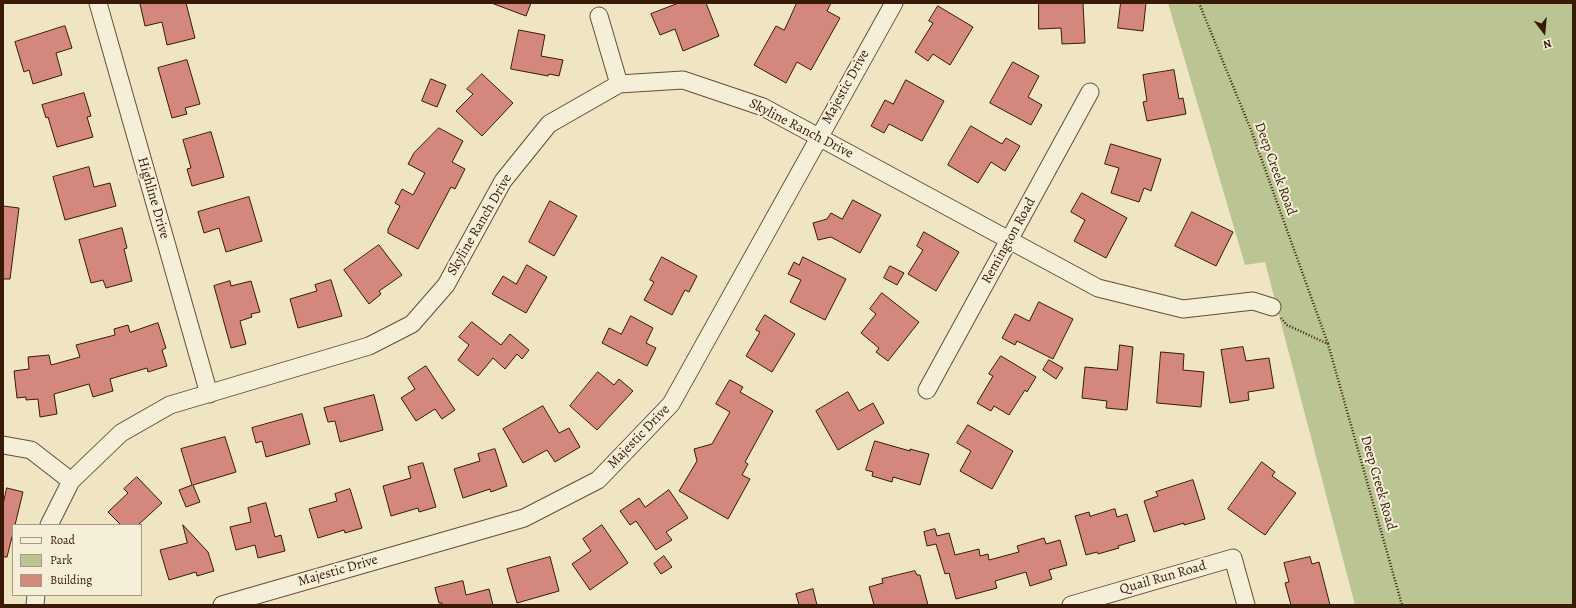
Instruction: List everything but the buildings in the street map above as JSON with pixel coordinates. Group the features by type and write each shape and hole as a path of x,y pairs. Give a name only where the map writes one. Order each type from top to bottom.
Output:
{"street":[{"name":"Highline Drive","path":"98,3 209,394"},
{"name":"Majestic Drive","path":"222,605 524,518 598,480 670,404 894,3"},
{"path":"599,16 619,84"},
{"name":"Skyline Ranch Drive","path":"50,524 71,481 122,433 170,405 369,346 412,324 446,285 503,181 549,124 619,84 683,80 763,107 1098,288 1183,309 1253,301 1272,307"},
{"name":"Remington Road","path":"926,390 1010,240 1090,92"},
{"path":"3,445 32,450 71,481"},
{"name":"Quail Run Road","path":"1071,605 1232,558 1246,605"}],"path":[{"name":"Deep Creek Road","path":"1199,3 1251,130 1328,344 1402,605"},
{"path":"1272,307 1287,325 1328,344"}],"green space":[{"path":"1168,3 1573,3 1573,605 1355,605 1265,262 1245,265"}]}
